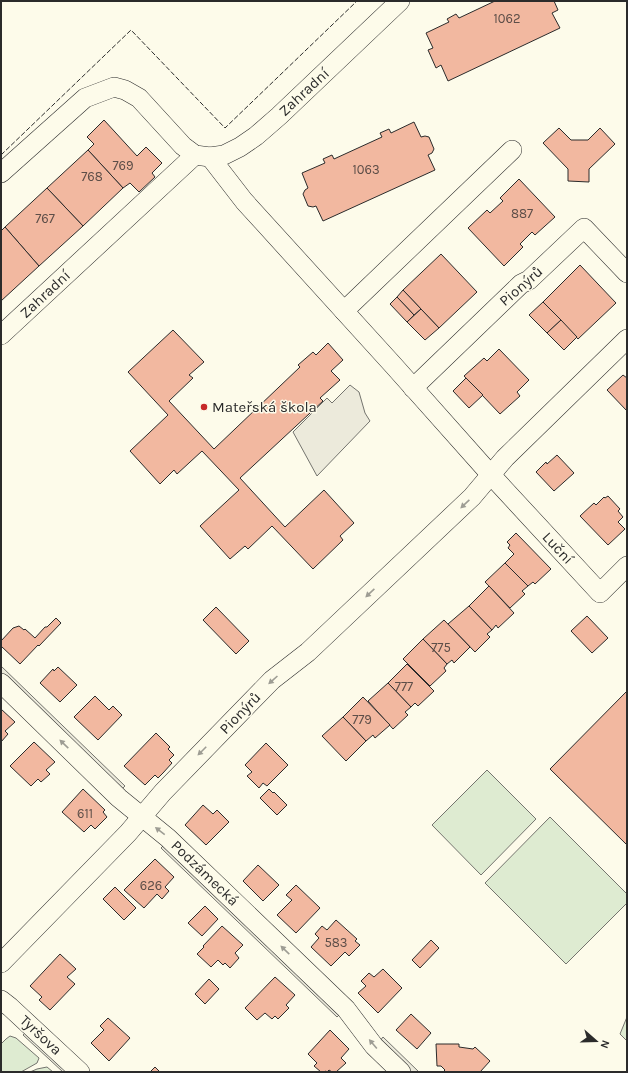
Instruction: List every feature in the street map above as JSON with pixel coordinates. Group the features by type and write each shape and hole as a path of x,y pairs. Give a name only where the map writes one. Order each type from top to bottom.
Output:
{"street":[{"name":"Zahradní","path":"1,334 202,156 224,155 240,148 256,136 400,1"},
{"path":"1,173 85,98 114,87 125,90 139,98 183,146 202,156 491,475"},
{"path":"344,311 512,150"},
{"name":"Pionýrů","path":"413,388 521,284 529,280 584,228 627,273"},
{"name":"Pionýrů","path":"1,963 128,833 162,792 272,680 313,647 472,497 505,458 627,339"},
{"name":"Luční","path":"491,475 600,593 627,566"},
{"name":"Podzámecká","path":"1,683 119,798 168,838 346,1009 374,1046 401,1072"},
{"name":"Tyršova","path":"1,1000 16,1012 80,1072"}],"green space":[{"path":"487,770 536,819 481,875 432,825"},
{"path":"550,817 627,894 627,903 566,964 485,883"},
{"path":"627,1017 627,1041 620,1034"},
{"path":"10,1036 16,1038 39,1058 37,1063 21,1072 1,1072 1,1044"},
{"path":"47,1067 53,1072 30,1072 37,1069"}],"shaded area":[{"path":"350,385 359,392 365,413 370,421 317,476 293,432 327,398 332,403"},
{"path":"1,666 125,786 121,790 1,674"},
{"path":"166,843 341,1013 337,1017 161,848"},
{"path":"27,1031 71,1072 63,1072 23,1035"},
{"path":"383,1037 419,1072 410,1072 379,1042"}],"building":[{"path":"495,1 554,1 558,10 552,13 560,28 448,81 441,65 436,68 428,50 433,48 426,33 449,22 447,19 456,14 459,18"},
{"path":"104,120 137,156 146,147 162,163 152,173 155,177 139,192 130,183 123,188 88,150 94,144 87,137"},
{"path":"414,122 421,137 429,137 434,149 432,153 428,155 435,170 323,221 316,206 308,206 303,194 308,188 302,173 325,163 323,159 332,155 334,159 382,137 380,133 389,129 391,133"},
{"path":"559,128 571,140 588,140 600,128 615,144 589,169 589,182 568,181 568,169 543,143"},
{"path":"88,150 123,188 83,226 47,188"},
{"path":"519,179 555,217 535,235 532,232 520,244 523,247 504,266 468,228 487,210 490,213 503,201 500,198"},
{"path":"47,188 83,226 39,266 5,227"},
{"path":"5,227 39,266 1,301 1,231"},
{"path":"441,254 477,292 439,328 403,290"},
{"path":"580,265 616,303 578,339 543,302"},
{"path":"403,290 421,309 414,315 397,297"},
{"path":"397,297 414,315 407,322 390,304"},
{"path":"543,302 561,320 547,333 529,315"},
{"path":"421,309 439,328 425,340 407,322"},
{"path":"561,320 577,337 564,350 547,333"},
{"path":"173,330 204,362 189,375 193,378 169,401 214,449 300,367 298,365 313,352 316,355 328,343 343,360 331,371 340,380 320,398 323,401 240,478 285,527 324,490 354,523 340,536 343,540 313,569 272,526 248,549 245,546 230,559 200,526 239,490 202,451 177,474 174,470 160,484 130,451 168,415 128,372"},
{"path":"499,349 529,380 517,392 520,396 500,414 464,376 484,358 487,361"},
{"path":"623,375 627,378 627,411 607,390"},
{"path":"466,378 483,395 469,408 453,391"},
{"path":"557,455 574,473 554,491 536,472 546,462 547,464"},
{"path":"608,496 620,509 618,511 623,517 618,522 625,529 608,545 580,516 594,503 596,505 604,497 605,498"},
{"path":"516,533 551,569 535,584 533,582 528,586 505,563 514,554 508,548 510,545 507,542"},
{"path":"505,563 528,586 522,591 525,594 510,608 485,582"},
{"path":"489,586 514,613 498,628 496,625 492,630 469,606"},
{"path":"469,606 492,630 487,634 490,637 475,652 448,624"},
{"path":"216,607 249,641 236,654 203,620"},
{"path":"587,616 608,638 592,653 571,631"},
{"path":"56,618 61,623 20,664 1,646 1,641 13,628 19,626 35,638"},
{"path":"444,620 470,647 454,663 452,660 447,664 423,639"},
{"path":"423,639 447,664 444,668 446,671 430,686 403,659"},
{"path":"407,664 434,691 418,706 415,703 411,707 388,683"},
{"path":"58,667 77,685 60,702 40,683 53,669 54,671"},
{"path":"388,683 411,707 405,712 408,715 393,729 368,701"},
{"path":"627,691 627,845 550,769"},
{"path":"95,696 109,710 113,706 122,715 98,740 74,717"},
{"path":"363,697 390,725 375,738 373,735 366,741 343,717"},
{"path":"1,709 15,722 5,731 8,734 1,742"},
{"path":"343,717 366,741 346,761 322,736"},
{"path":"156,733 170,747 168,749 174,755 169,760 172,763 163,773 158,778 155,775 145,785 124,766"},
{"path":"34,742 55,762 46,770 50,774 41,782 38,779 31,786 10,766"},
{"path":"266,743 288,765 267,786 263,783 259,788 247,776 252,772 245,765"},
{"path":"83,789 105,810 103,812 107,817 95,829 91,825 84,832 62,812"},
{"path":"269,789 287,805 277,815 260,798"},
{"path":"203,805 213,814 217,810 229,822 206,845 185,825"},
{"path":"155,859 174,877 165,887 169,891 162,899 157,894 144,908 124,890"},
{"path":"258,865 279,885 263,901 243,881"},
{"path":"296,885 320,908 296,933 277,915 292,900 286,895"},
{"path":"115,887 136,908 124,920 103,899"},
{"path":"205,906 218,919 202,936 188,923"},
{"path":"336,920 357,939 355,941 360,945 349,956 345,952 331,966 311,947 319,938 315,934 322,926 327,930"},
{"path":"222,926 243,945 235,953 239,958 230,968 225,963 223,965 218,960 211,967 197,954"},
{"path":"431,940 439,948 420,968 412,960"},
{"path":"60,954 76,969 67,977 75,984 50,1010 39,1000 42,997 30,986"},
{"path":"383,969 402,988 378,1013 358,993 366,986 361,981 369,973 374,977"},
{"path":"275,977 295,995 286,1005 289,1008 278,1019 275,1016 272,1019 265,1013 257,1020 245,1008"},
{"path":"209,979 219,989 205,1004 195,994"},
{"path":"411,1014 431,1033 417,1049 396,1030"},
{"path":"108,1018 130,1038 109,1061 91,1043 104,1030 100,1026"},
{"path":"330,1030 349,1049 341,1058 346,1063 336,1072 329,1070 327,1072 321,1072 314,1066 317,1063 308,1054"},
{"path":"436,1044 459,1044 459,1047 473,1049 475,1047 490,1061 480,1072 443,1072 445,1070 441,1066 437,1066"},
{"path":"155,1067 160,1072 150,1072"}],"fence":[{"path":"1,155 131,30 225,128 357,1"}],"place":[{"name":"Mateřská škola","path":"204,407"}]}
